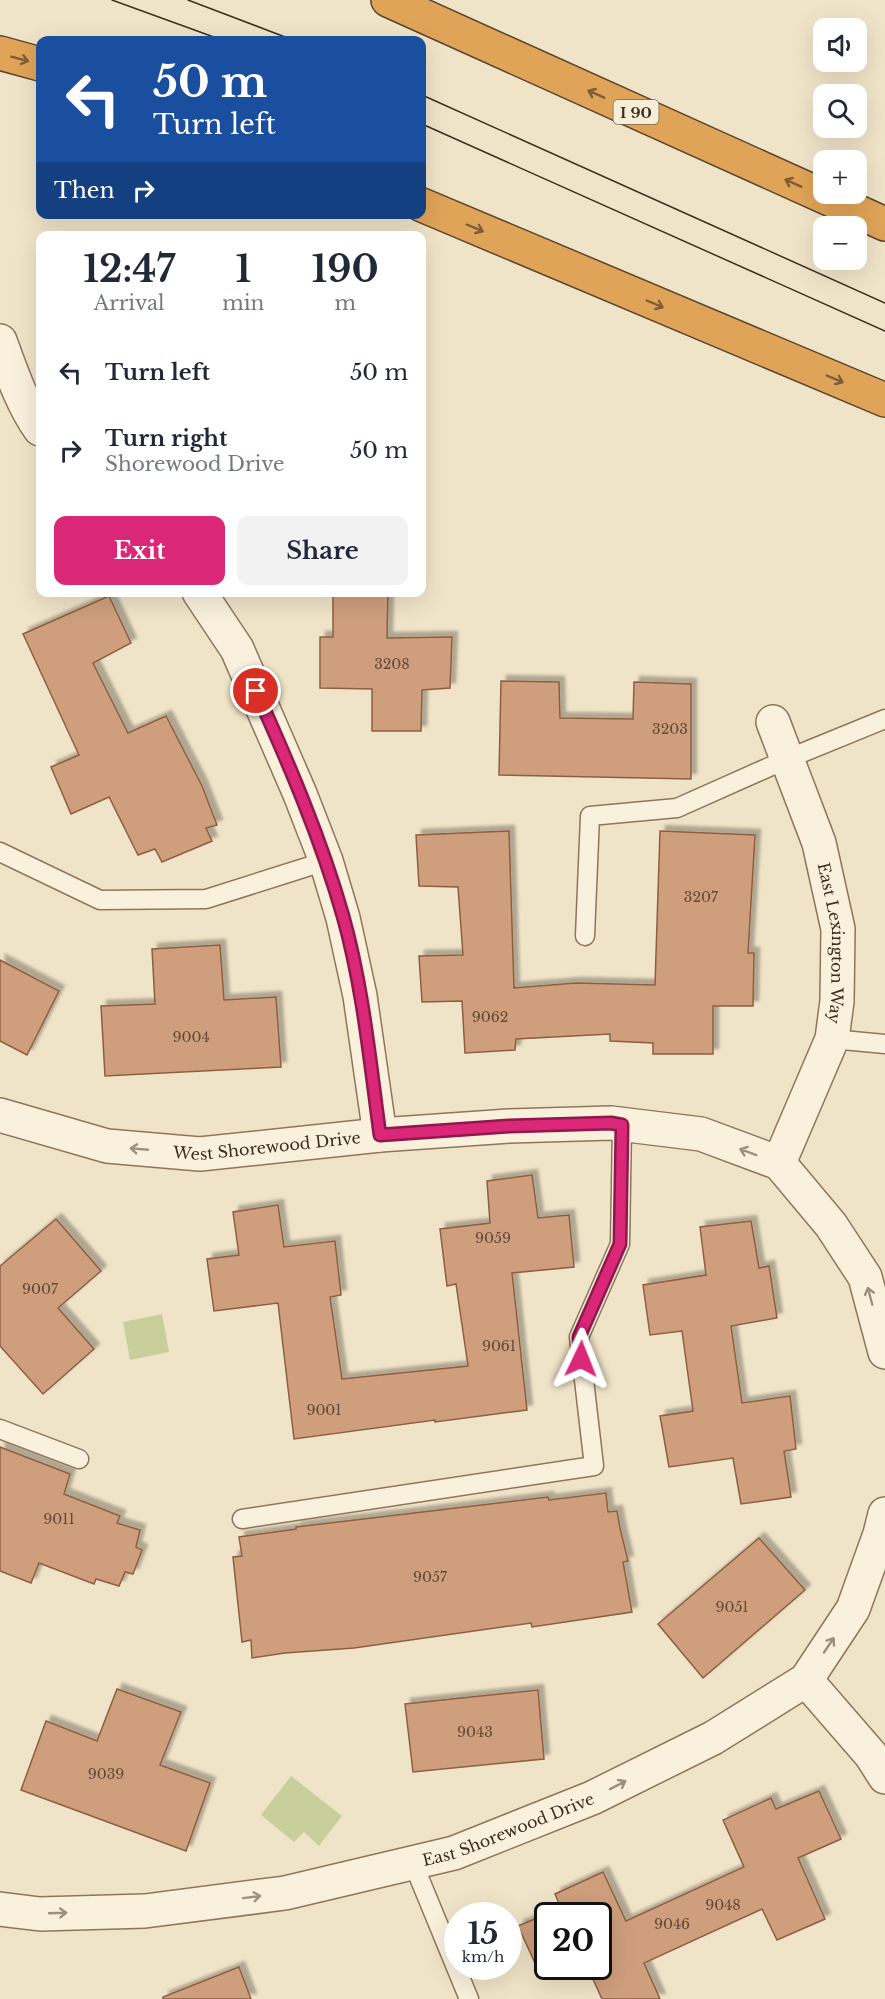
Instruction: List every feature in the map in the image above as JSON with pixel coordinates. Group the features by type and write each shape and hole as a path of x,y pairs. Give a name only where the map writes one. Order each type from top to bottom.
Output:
{"highway":[{"name":"I 90","path":"388,0 885,224"},
{"path":"0,53 36,63"},
{"path":"426,207 885,400"}],"street":[{"path":"0,341 11,373 36,424"},
{"path":"202,597 237,649 270,722 326,861 343,918 360,996 380,1135"},
{"name":"East Lexington Way","path":"773,722 819,843 838,929 837,1001 832,1039 779,1163"},
{"name":"West Shorewood Drive","path":"0,1115 107,1146 200,1154 380,1135 509,1126 611,1123 701,1134 779,1163"},
{"path":"779,1163 831,1226 864,1277 885,1352"},
{"name":"East Shorewood Drive","path":"0,1909 40,1914 145,1911 285,1893 454,1853 592,1798 713,1738 806,1680 853,1609 885,1514"},
{"path":"806,1680 871,1755 885,1777"}],"lane":[{"path":"585,936 590,816 677,808 885,719"},
{"path":"0,852 100,900 206,899 326,861"},
{"path":"832,1039 885,1044"},
{"path":"242,1519 594,1466 579,1337 620,1244 622,1125"},
{"path":"0,1429 78,1460"},
{"path":"412,1863 470,1999"}],"green space":[{"path":"162,1314 169,1352 130,1360 123,1322"},
{"path":"291,1776 342,1816 319,1846 304,1832 294,1842 261,1815"}],"building":[{"path":"109,597 131,643 93,663 128,733 166,716 202,786 217,825 206,828 212,841 162,862 155,849 138,855 109,797 71,814 51,767 79,755 23,634"},
{"path":"333,597 388,597 387,638 452,637 450,688 422,690 421,731 372,731 372,689 320,688 320,637 333,637"},
{"path":"501,681 559,682 560,718 633,719 634,682 691,684 691,779 499,775"},
{"path":"509,831 514,988 576,983 655,985 660,831 755,835 748,953 754,953 753,1006 713,1006 713,1054 653,1054 653,1043 610,1041 610,1034 516,1039 515,1050 465,1053 462,1001 422,1002 419,956 463,955 458,887 419,886 416,835"},
{"path":"220,945 224,1000 276,997 281,1067 105,1076 101,1006 155,1004 152,949"},
{"path":"0,960 59,991 27,1055 0,1041"},
{"path":"532,1175 538,1218 569,1215 574,1267 512,1273 527,1410 294,1439 278,1303 214,1311 207,1259 239,1255 233,1212 278,1205 284,1247 335,1241 341,1295 330,1297 342,1379 468,1366 456,1284 447,1286 440,1229 490,1223 487,1181"},
{"path":"56,1219 101,1271 58,1308 94,1349 43,1394 0,1346 0,1266"},
{"path":"751,1221 759,1268 769,1266 777,1318 731,1326 742,1403 790,1396 796,1449 784,1451 791,1497 741,1504 733,1458 669,1467 660,1416 693,1411 682,1331 650,1335 643,1285 706,1275 700,1227"},
{"path":"0,1447 70,1474 64,1494 120,1516 117,1523 140,1530 136,1547 142,1550 133,1574 125,1572 119,1586 96,1579 94,1584 39,1563 31,1583 0,1571"},
{"path":"606,1493 608,1512 617,1511 628,1561 623,1562 632,1612 532,1627 531,1623 354,1648 252,1658 251,1640 242,1642 233,1557 242,1556 239,1537 296,1529 296,1527 548,1497 549,1500"},
{"path":"759,1538 805,1590 703,1678 658,1624"},
{"path":"117,1689 181,1712 160,1765 210,1783 186,1851 21,1790 46,1721 97,1741"},
{"path":"538,1690 544,1759 413,1772 405,1704"},
{"path":"819,1791 841,1839 798,1858 825,1919 777,1940 762,1909 644,1963 660,1999 602,1999 593,1980 612,1980 612,1902 558,1902 555,1894 603,1872 626,1921 744,1867 723,1820 771,1798 776,1809"},
{"path":"534,1919 534,1961 522,1935 522,1924"},
{"path":"239,1967 251,1999 163,1999 163,1997"}],"tram line":[{"path":"112,0 211,36"},
{"path":"188,0 282,36"},
{"path":"426,97 885,303"},
{"path":"426,126 885,331"}],"route":[{"path":"256,691 326,861 343,918 360,996 380,1135 509,1126 611,1123 622,1125 620,1244 579,1337 581,1359"}]}
